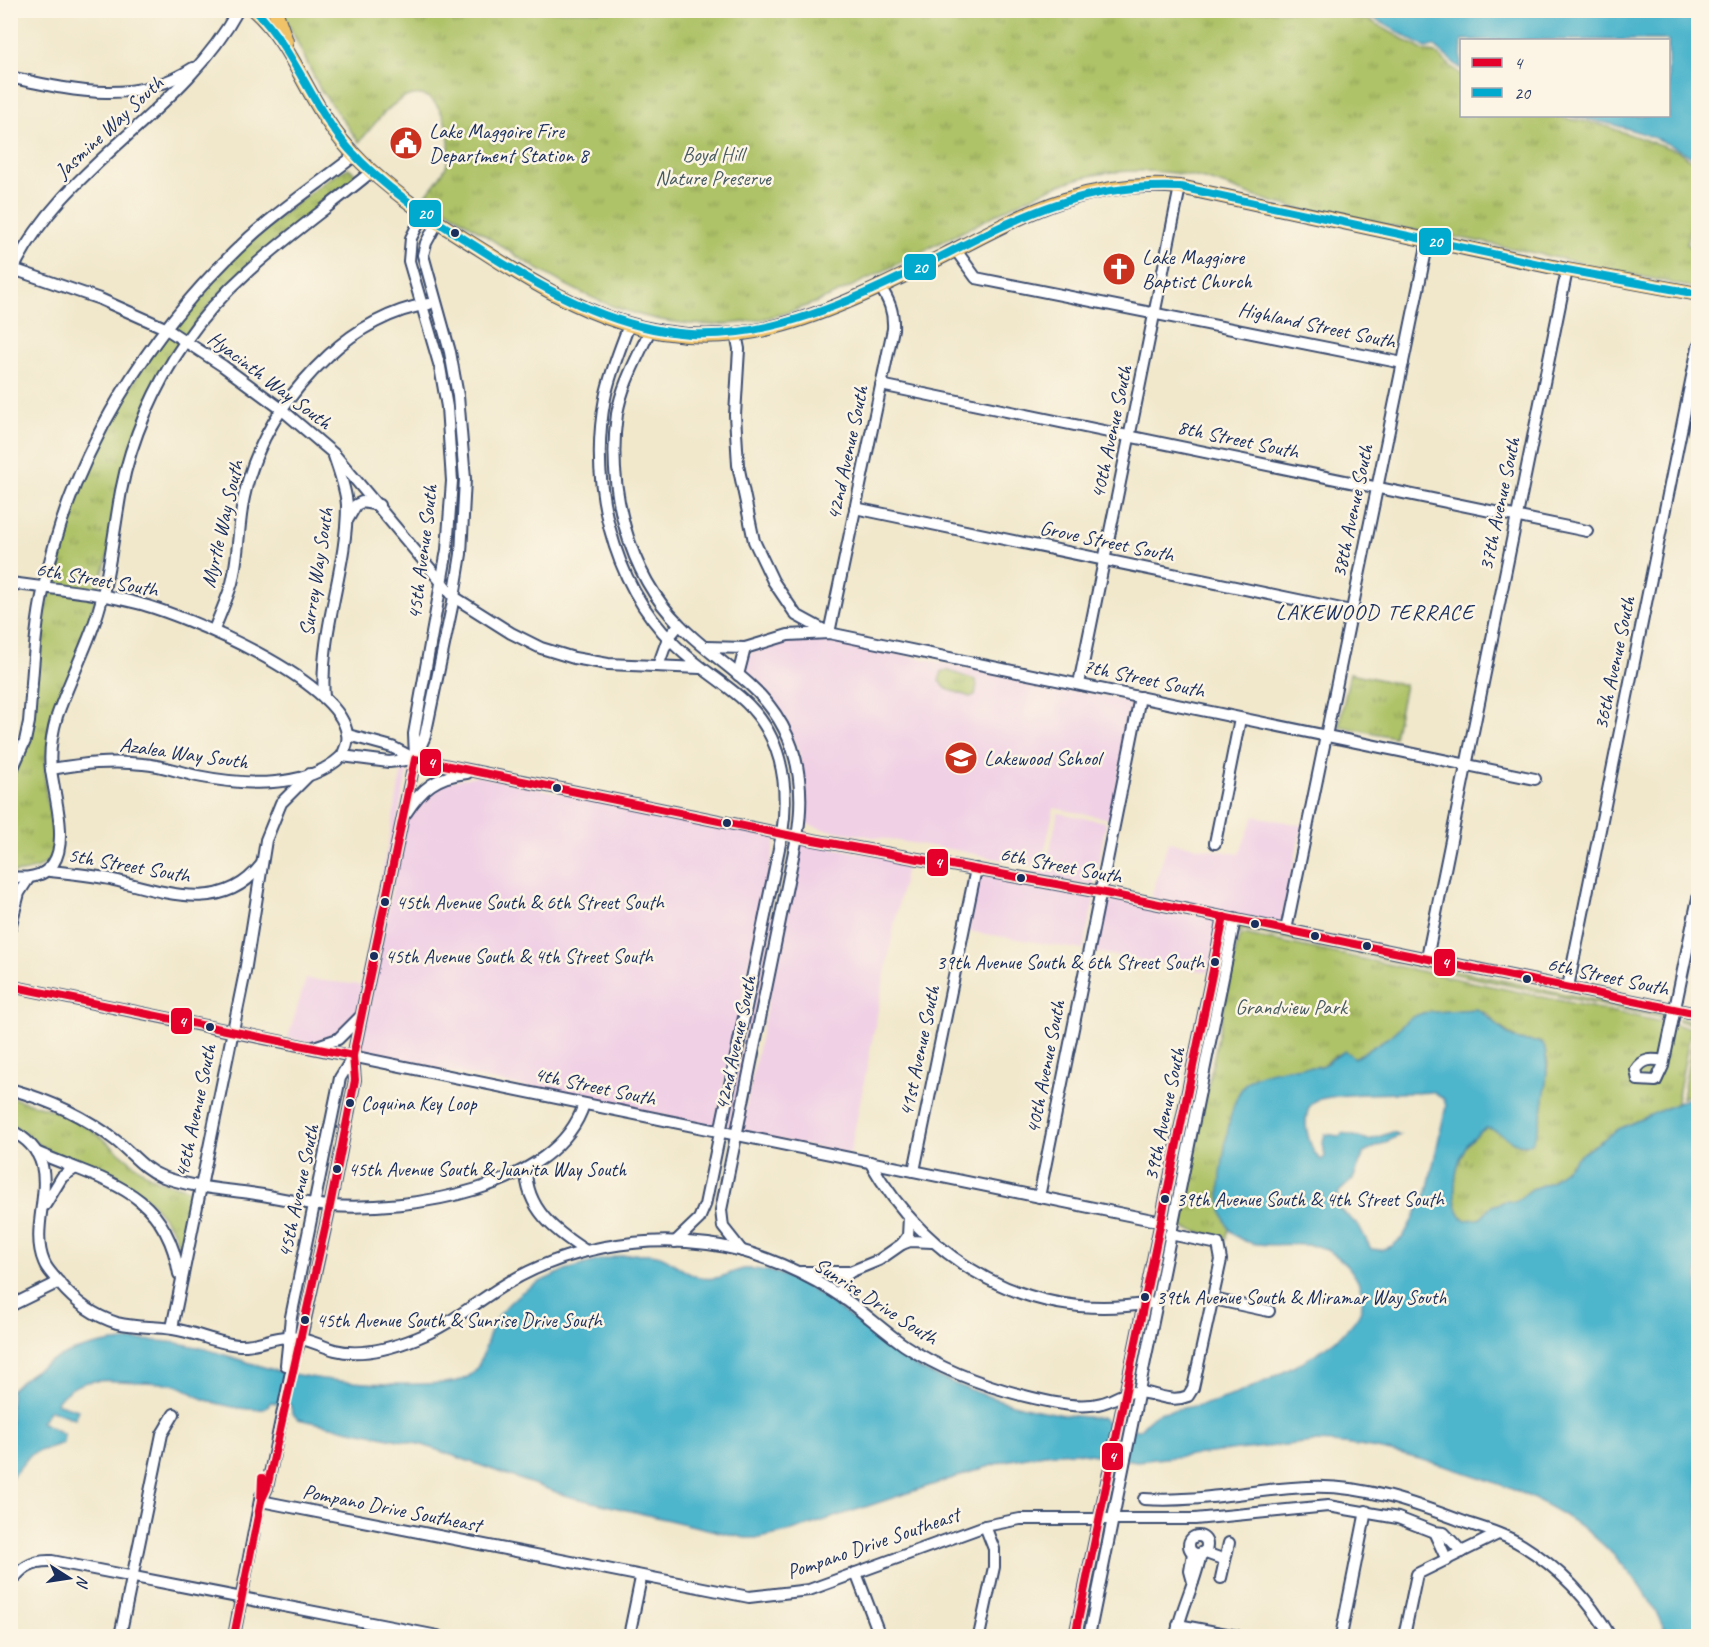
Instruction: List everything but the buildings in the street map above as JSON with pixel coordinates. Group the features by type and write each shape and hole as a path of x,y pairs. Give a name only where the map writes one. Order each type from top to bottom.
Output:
{"main road":[{"path":"254,10 273,31 327,120 354,156 371,172 437,223 568,303 595,315 650,330 702,335 736,334 802,319 879,285 1039,207 1070,196 1124,186 1150,184 1180,187 1567,270 1698,294"},
{"path":"275,10 295,65"}],"street":[{"name":"Jasmine Way South","path":"11,271 49,215 73,185 107,152 168,101 215,47 238,10"},
{"path":"10,77 91,93 114,94 155,87 178,78 201,63"},
{"path":"10,774 25,741 29,722 43,588 55,544 88,457 138,367 189,298 252,235 354,156"},
{"path":"10,877 28,879 50,871 57,857 60,834 51,754 57,717 90,638 103,596 128,463 151,404 185,342 250,267 371,172"},
{"name":"40th Avenue South","path":"1079,684 1180,187"},
{"name":"45th Avenue South","path":"415,759 414,735 442,583 451,513 450,444 440,367 414,279 409,249 424,213"},
{"name":"45th Avenue South","path":"288,1373 301,1338 330,1206 355,1080 353,1056 361,1016 415,759 425,736 454,597 464,518 464,448 458,396 437,302 423,255 426,243 437,223"},
{"name":"38th Avenue South","path":"1286,930 1324,736 1428,241"},
{"name":"Highland Street South","path":"955,249 976,278 1403,363"},
{"name":"37th Avenue South","path":"1427,958 1567,270"},
{"name":"Hyacinth Way South","path":"11,271 100,299 165,328 280,408 334,454 454,597"},
{"name":"42nd Avenue South","path":"829,633 881,384 893,314 889,298 879,285"},
{"name":"Myrtle Way South","path":"214,630 232,583 242,507 253,467 265,436 280,408 320,363 352,336 380,320 423,304 437,302"},
{"name":"42nd Avenue South","path":"629,325 605,397 600,445 602,486 613,540 637,596 668,638 700,668 740,697 768,732 778,751 786,795 782,834 708,1190 699,1219 675,1242"},
{"name":"42nd Avenue South","path":"650,330 626,383 617,413 616,478 622,510 639,565 664,608 679,625 738,675 769,705 785,730 798,763 802,790 797,837 721,1210 723,1227 742,1251"},
{"path":"736,334 739,350 735,415 738,465 754,541 773,581 796,615 829,633"},
{"name":"36th Avenue South","path":"1568,987 1698,347"},
{"name":"8th Street South","path":"881,384 1587,531"},
{"name":"Surrey Way South","path":"324,698 321,667 345,528 347,503 334,454"},
{"path":"345,528 356,505 362,502 379,505"},
{"name":"Grove Street South","path":"855,508 1351,611"},
{"name":"6th Street South","path":"10,583 103,596 165,611 214,630 270,659 324,698 344,722 348,735 392,747 415,759 797,837 1100,892 1698,1014"},
{"path":"454,597 511,633 541,648 597,662 700,668"},
{"path":"658,666 668,638 679,625"},
{"name":"7th Street South","path":"706,647 745,648 788,635 829,633 1535,779"},
{"path":"738,675 745,648"},
{"name":"40th Avenue South","path":"1039,1197 1140,697"},
{"path":"1215,843 1240,719"},
{"path":"342,756 348,735"},
{"name":"6th Street South","path":"342,756 389,762 415,759"},
{"name":"Azalea Way South","path":"51,769 110,762 145,764 195,776 248,783 310,774 333,764 342,756"},
{"path":"402,820 421,792 435,781 457,774 476,772"},
{"name":"46th Avenue South","path":"172,1328 232,1030 267,840 281,803 310,774"},
{"name":"5th Street South","path":"50,871 111,879 158,892 202,896 221,894 238,887 253,876 263,863"},
{"name":"41st Avenue South","path":"914,1171 976,869"},
{"path":"10,928 19,893 28,879"},
{"path":"1664,1061 1698,898"},
{"path":"766,908 782,911"},
{"name":"39th Avenue South","path":"1125,1426 1126,1393 1168,1226 1230,918"},
{"name":"4th Street South","path":"10,986 914,1171 1168,1226 1218,1244 1221,1260 1213,1299"},
{"path":"311,1047 338,1039 361,1016"},
{"name":"45th Avenue South","path":"288,1373 289,1337 340,1078 353,1056"},
{"path":"10,1089 47,1100 76,1114 160,1176 199,1186 330,1206 393,1203 462,1194 493,1185 526,1169 570,1134 578,1123 584,1104"},
{"path":"10,1130 20,1135 36,1152 124,1189 155,1214 168,1233 176,1254 181,1283"},
{"name":"Sunrise Drive South","path":"36,1152 43,1175 45,1196 39,1230 40,1250 44,1265 81,1305 116,1323 134,1327 172,1328 238,1345 289,1337 301,1338 352,1353 394,1346 448,1323 529,1272 586,1251 608,1246 675,1242 711,1244 742,1251 796,1272 844,1299 904,1345 936,1365 969,1379 1011,1393 1076,1405 1101,1404 1126,1393 1138,1392 1171,1401 1188,1396 1193,1388 1213,1299"},
{"path":"870,1162 885,1188 932,1242 978,1275 1012,1291 1078,1307 1112,1308 1150,1303"},
{"path":"43,1210 63,1177 74,1168"},
{"path":"526,1169 526,1184 532,1202 544,1219 586,1251"},
{"path":"902,1244 908,1236 909,1217"},
{"path":"844,1299 840,1289 843,1278 850,1272 879,1260 910,1241 932,1242"},
{"path":"796,1272 850,1272"},
{"path":"10,1306 59,1282"},
{"path":"1213,1299 1269,1311"},
{"name":"39th Avenue South","path":"1125,1426 1138,1392 1150,1303"},
{"path":"234,1636 261,1501 267,1488 288,1373"},
{"path":"120,1636 162,1434 174,1414"},
{"path":"1089,1636 1106,1518 1125,1426"},
{"path":"1144,1499 1195,1500 1285,1488 1337,1487 1417,1505 1521,1544 1560,1574 1584,1599 1610,1636"},
{"name":"Pompano Drive Southeast","path":"261,1501 749,1598 809,1590 985,1526 1020,1519 1195,1519 1328,1506 1398,1518 1434,1532 1444,1533 1454,1556"},
{"path":"1341,1636 1366,1511"},
{"path":"1076,1636 1106,1518"},
{"path":"1195,1519 1197,1536 1189,1542 1190,1549 1225,1560"},
{"path":"979,1636 994,1567 994,1549 985,1526"},
{"path":"1434,1532 1454,1556"},
{"path":"1404,1636 1417,1574 1498,1534"},
{"path":"1221,1578 1229,1543"},
{"path":"1199,1553 1190,1571 1193,1582 1177,1631 1237,1636"},
{"path":"10,1585 25,1566 39,1560 133,1575 438,1636"},
{"path":"856,1572 880,1636"},
{"path":"629,1636 641,1578"},
{"path":"1079,1618 1092,1620"}],"shaded area":[{"name":"Lakewood School","path":"821,638 1130,701 1132,707 1110,819 1054,808 1041,868 956,850 823,829 807,824 806,790 798,749 775,704 746,676 743,667 744,659 758,647 774,642"},
{"path":"409,764 357,1014 335,1035 311,1043 288,1038 306,979 361,985 403,765"},
{"path":"476,776 776,837 715,1126 359,1053 406,821 420,801 437,784"},
{"path":"1058,813 1106,822 1094,886 1032,875 1033,869 1041,871 1046,868"},
{"path":"1254,816 1302,825 1281,924 1151,898 1168,842 1239,854"},
{"path":"801,842 907,861 850,1154 741,1132"},
{"path":"980,874 1095,895 1083,950 968,931"},
{"path":"1104,897 1219,920 1208,972 1093,952"},
{"path":"770,913 776,915 732,1130 725,1128"}],"green space":[{"name":"Boyd Hill Nature Preserve","path":"282,11 1342,11 1352,17 1371,21 1424,51 1436,53 1460,74 1460,117 1556,117 1599,124 1678,151 1697,164 1698,198 1686,244 1698,251 1698,289 1466,239 1303,210 1196,177 1166,172 1135,171 1094,175 1054,187 817,302 760,320 707,325 657,319 609,305 563,283 518,257 426,195 445,169 449,150 449,138 442,114 428,97 418,94 399,101 386,111 359,142 320,89"},
{"path":"349,168 357,175 356,179 279,238 234,278 213,301 193,326 153,388 142,421 101,580 49,740 45,782 55,842 53,854 46,863 33,870 11,873 9,813 11,783 28,739 40,649 55,566 86,472 133,384 161,342 192,303 262,233 305,197"},
{"path":"942,671 949,671 975,680 977,685 975,695 970,697 947,689 939,681"},
{"path":"1350,673 1405,685 1394,737 1339,726"},
{"path":"1239,924 1669,1016 1669,1019 1251,931 1243,930 1236,936"},
{"name":"Grandview Park","path":"1243,934 1691,1028 1676,1106 1619,1129 1580,1155 1551,1182 1532,1189 1515,1202 1486,1212 1479,1219 1465,1220 1456,1205 1455,1196 1456,1175 1461,1155 1469,1142 1486,1128 1497,1131 1515,1143 1527,1145 1542,1112 1548,1063 1543,1043 1519,1040 1497,1025 1488,1014 1476,1009 1423,1013 1410,1018 1389,1037 1354,1058 1336,1055 1321,1066 1268,1074 1227,1135 1220,1193 1229,1229 1226,1239 1179,1227 1238,940"},
{"path":"1679,1018 1698,1023 1698,1090 1682,1098 1695,1029 1692,1024 1678,1021"},
{"path":"10,1097 61,1113 92,1130 145,1173 159,1181 194,1190 181,1251 173,1230 152,1203 133,1190 52,1154 11,1124"}],"water":[{"path":"1349,11 1698,11 1698,161 1669,144 1637,132 1576,117 1670,117 1670,39 1460,39 1460,68 1434,46 1426,48 1372,17"},
{"path":"1476,1009 1513,1038 1543,1043 1546,1053 1545,1093 1540,1121 1532,1143 1519,1144 1486,1128 1469,1142 1461,1155 1456,1175 1455,1196 1456,1205 1465,1220 1479,1219 1492,1206 1506,1201 1515,1202 1532,1189 1551,1182 1580,1155 1619,1129 1698,1094 1698,1636 1668,1636 1649,1600 1628,1570 1604,1545 1577,1524 1548,1506 1516,1491 1444,1466 1395,1453 1347,1444 1313,1442 1137,1461 1075,1452 1044,1454 1005,1461 792,1531 760,1538 745,1538 567,1496 423,1445 298,1419 292,1413 291,1406 271,1402 264,1409 241,1408 203,1399 173,1384 101,1380 77,1385 63,1395 56,1403 78,1410 75,1419 50,1410 41,1422 64,1434 63,1443 31,1454 11,1478 11,1390 31,1373 77,1350 102,1344 154,1341 205,1349 281,1372 329,1380 387,1384 456,1382 471,1375 476,1369 497,1319 517,1296 545,1279 586,1264 607,1258 646,1254 660,1256 691,1274 709,1279 747,1269 768,1271 787,1277 826,1299 899,1356 925,1372 1010,1403 1064,1415 1103,1418 1111,1427 1139,1430 1156,1414 1206,1404 1271,1379 1334,1341 1359,1314 1362,1292 1358,1282 1344,1263 1326,1249 1306,1245 1270,1245 1247,1242 1230,1230 1220,1198 1221,1174 1229,1125 1236,1098 1251,1079 1277,1070 1320,1067 1345,1051 1355,1058 1389,1037 1410,1018 1423,1013","holes":["1432,1092 1444,1099 1446,1106 1427,1192 1403,1237 1392,1246 1381,1250 1371,1249 1359,1226 1337,1207 1339,1192 1353,1179 1364,1153 1400,1135 1393,1132 1369,1140 1343,1133 1339,1136 1325,1134 1323,1142 1325,1157 1321,1160 1310,1143 1306,1119 1308,1111 1315,1101 1337,1096"]}],"transit line":[{"name":"20","path":"255,10 293,61 336,133 379,179 430,217 540,285 591,310 640,326 687,334 735,333 785,323 839,304 900,277 1034,212 1102,192 1139,188 1180,187 1567,270 1698,294"},
{"name":"4","path":"261,1501 267,1488 330,1206 355,1080 353,1056 415,759 797,837 1100,892 1698,1014"},
{"name":"4","path":"1075,1636 1224,917"},
{"name":"4","path":"10,986 353,1056"},
{"name":"4","path":"234,1636 261,1501 262,1478"}],"place":[{"name":"Lake Maggoire Fire Department Station 8","path":"406,143"},
{"name":"Lake Maggiore Baptist Church","path":"1119,269"},
{"name":"Lakewood School","path":"961,758"},
{"name":"45th Avenue South & 6th Street South","path":"385,902"},
{"name":"45th Avenue South & 4th Street South","path":"374,956"},
{"name":"39th Avenue South & 6th Street South","path":"1215,962"},
{"name":"Coquina Key Loop","path":"350,1103"},
{"name":"45th Avenue South & Juanita Way South","path":"337,1169"},
{"name":"39th Avenue South & 4th Street South","path":"1165,1199"},
{"name":"39th Avenue South & Miramar Way South","path":"1145,1297"},
{"name":"45th Avenue South & Sunrise Drive South","path":"305,1320"}],"district":[{"name":"LAKEWOOD TERRACE","path":"1375,611"}]}
